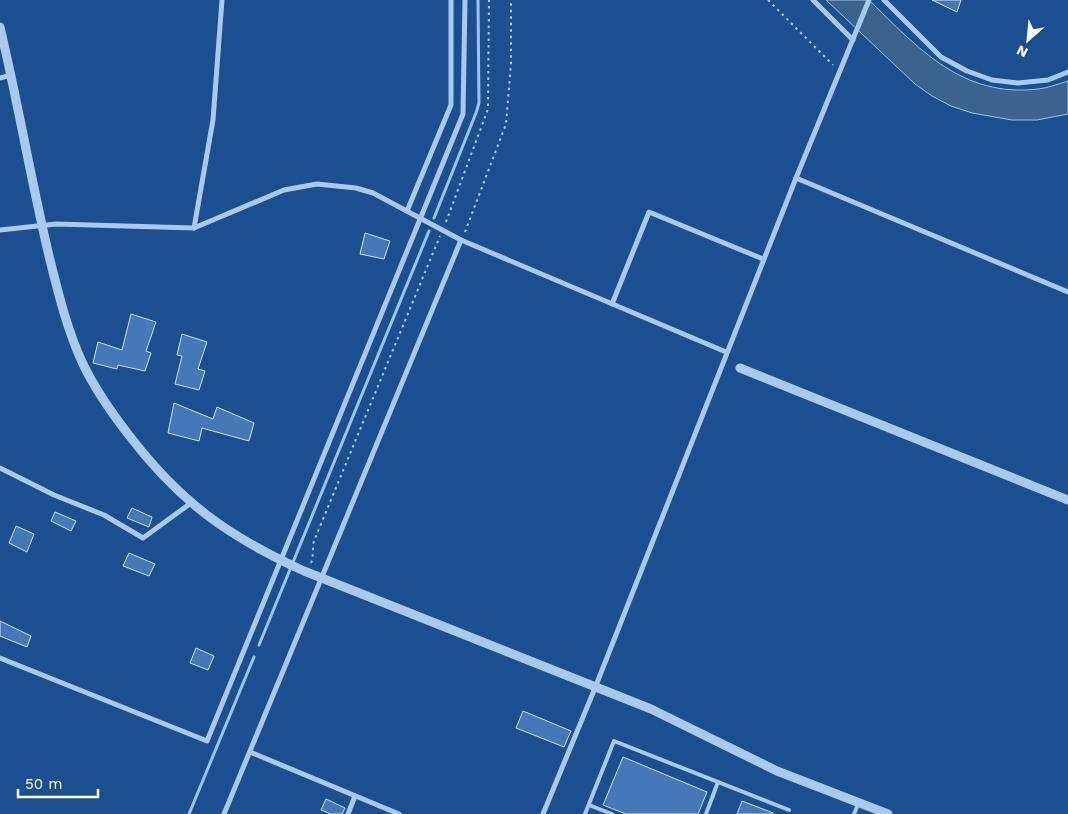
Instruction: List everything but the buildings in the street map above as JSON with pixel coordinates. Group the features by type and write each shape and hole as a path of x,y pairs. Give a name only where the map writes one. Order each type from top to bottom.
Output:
{"street":[{"path":"194,228 213,120 221,0"},
{"path":"407,211 451,105 451,0"},
{"path":"0,658 207,741 283,562 463,114 465,0"},
{"path":"813,0 854,38"},
{"path":"543,814 726,352 869,0"},
{"path":"884,0 941,57 967,71 992,80 1018,83 1048,80 1068,72"},
{"path":"0,27 42,226 62,307 83,364 111,412 145,457 179,493 237,537 283,562 594,688 651,709 777,771 888,814"},
{"path":"0,78 11,75"},
{"path":"796,178 1068,292"},
{"path":"0,230 56,224 194,228 284,190 317,184 356,188 374,194 461,240 726,352"},
{"path":"612,304 649,212 763,260"},
{"path":"224,814 461,240"},
{"path":"740,368 1068,500"},
{"path":"0,468 54,495 104,515 143,538 191,503"},
{"path":"250,752 399,814"},
{"path":"348,814 355,796"}],"lane":[{"path":"585,814 614,741 789,810"},
{"path":"706,814 718,782"},
{"path":"854,814 859,802"},
{"path":"589,805 612,814"}],"path":[{"path":"305,571 312,560 311,550 314,541 443,230 488,109 489,0"},
{"path":"461,240 506,124 511,64 511,0"},
{"path":"768,0 840,72"}],"water":[{"path":"826,0 869,0 924,52 943,66 986,86 1011,90 1038,89 1068,81 1068,114 1037,120 1012,120 972,113 951,106 915,84"}],"waterway":[{"path":"434,218 479,103 478,0"},
{"path":"259,645 429,231"},
{"path":"189,814 254,657"}]}
